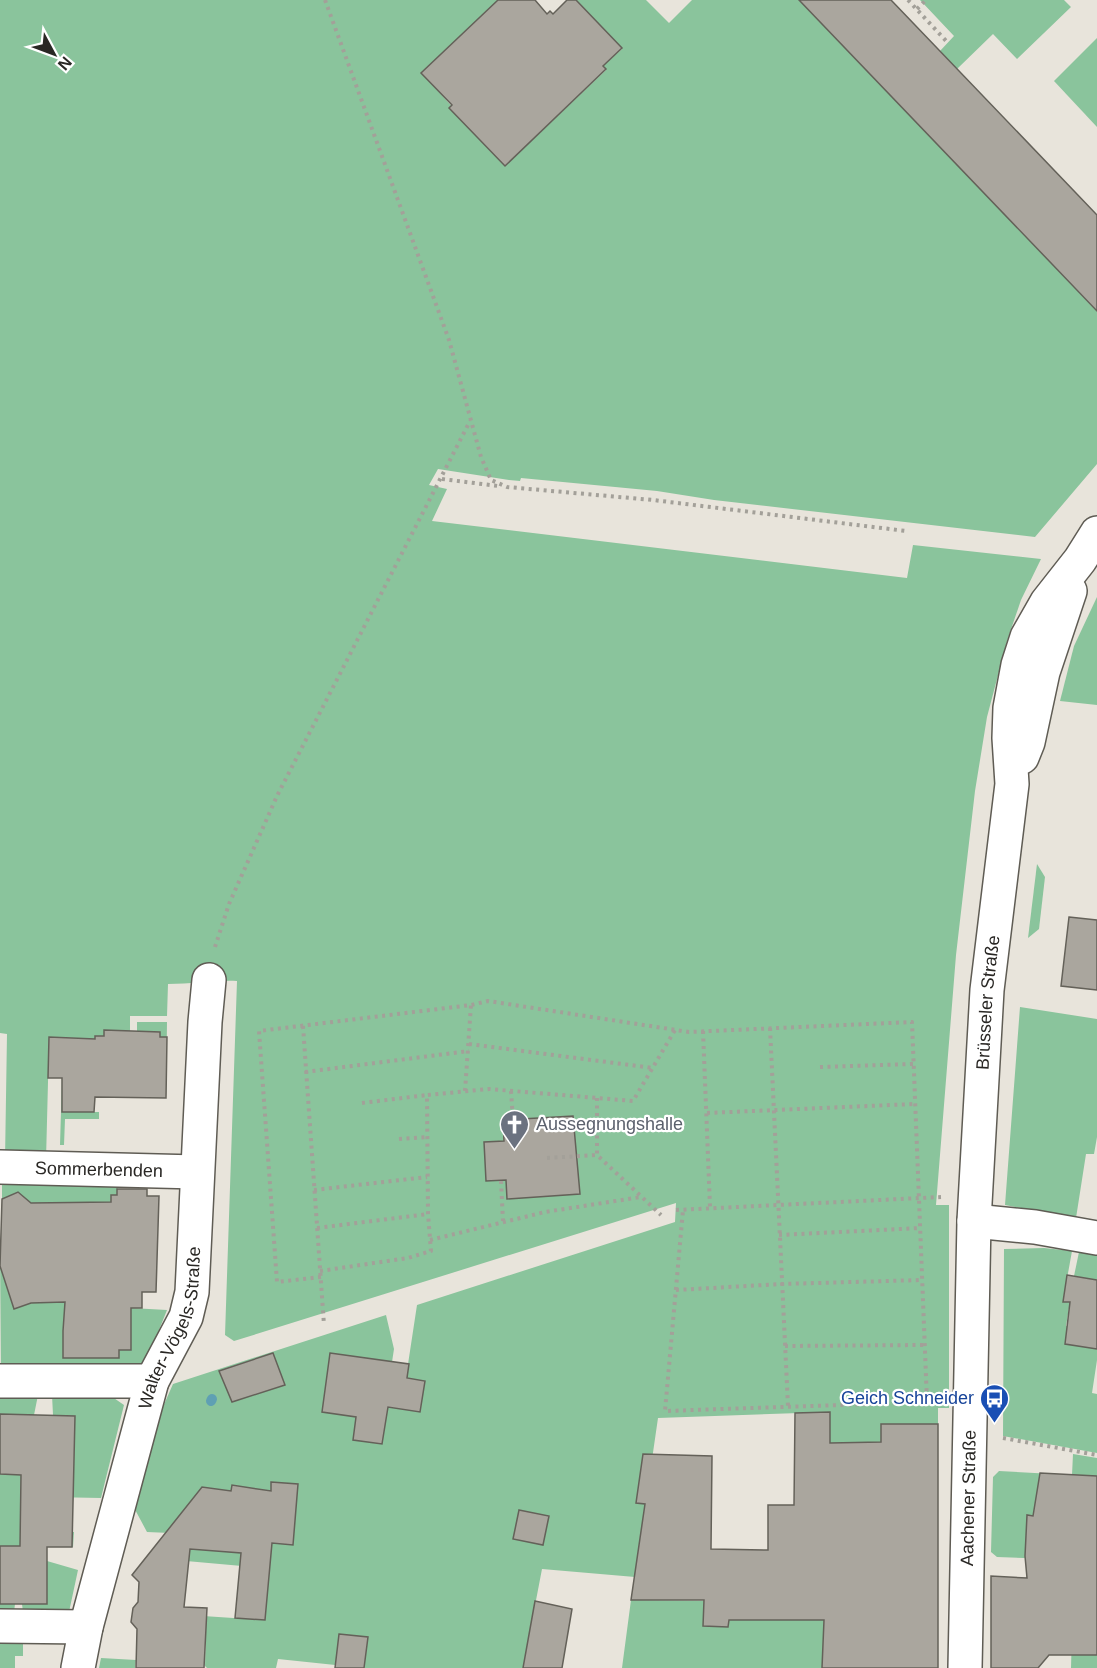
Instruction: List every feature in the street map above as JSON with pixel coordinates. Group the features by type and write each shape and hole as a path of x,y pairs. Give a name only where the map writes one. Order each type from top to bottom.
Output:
{"street":[{"name":"Brüsseler Straße","path":"974,1221 987,990 1012,784 1010,708 1021,654 1027,637 1047,602 1080,560 1097,533"},
{"name":"Walter-Vögels-Straße","path":"78,1668 86,1627 152,1381 186,1317 192,1292 209,980"},
{"name":"Sommerbenden","path":"0,1167 197,1172"},
{"path":"974,1221 1035,1227 1097,1238"},
{"name":"Aachener Straße","path":"965,1668 974,1221"},
{"path":"0,1381 152,1381"},
{"path":"0,1626 86,1627"}],"path":[{"path":"325,0 449,340 481,457 491,480 507,487"},
{"path":"908,0 948,43"},
{"path":"917,9 926,0"},
{"path":"209,980 221,926 250,853 277,796 470,422"},
{"path":"442,479 653,500 906,531"},
{"path":"321,1277 278,1282 259,1031 488,1001 689,1032 912,1022 927,1402 665,1411 683,1210"},
{"path":"465,1091 471,1005"},
{"path":"303,1026 324,1325"},
{"path":"770,1028 788,1406"},
{"path":"362,1103 465,1091 511,1091 633,1101 675,1030"},
{"path":"703,1031 710,1208"},
{"path":"470,1044 653,1068"},
{"path":"305,1072 469,1051"},
{"path":"820,1068 913,1064"},
{"path":"511,1091 513,1120"},
{"path":"320,1271 408,1258 431,1251 427,1177 427,1095"},
{"path":"597,1098 597,1155 661,1215"},
{"path":"707,1113 914,1104"},
{"path":"399,1139 428,1137"},
{"path":"547,1158 597,1155"},
{"path":"314,1190 427,1177"},
{"path":"501,1180 503,1221"},
{"path":"430,1240 545,1212 641,1197"},
{"path":"676,1210 942,1197"},
{"path":"317,1228 428,1214"},
{"path":"779,1235 920,1228"},
{"path":"676,1290 922,1280"},
{"path":"785,1346 923,1345"},
{"path":"996,1437 1097,1455"}],"green space":[{"path":"0,0 498,0 422,73 505,166 606,70 603,66 622,49 576,0 646,0 669,23 692,0 799,0 1097,311 1097,464 1035,537 714,500 657,491 521,478 520,481 509,480 438,469 429,485 447,489 432,521 907,578 913,545 1041,559 1021,600 1007,641 987,717 975,791 956,955 936,1205 949,1205 949,1408 938,1408 938,1424 881,1424 882,1505 829,1504 830,1412 658,1418 635,1577 542,1569 523,1668 364,1668 278,1659 276,1668 207,1668 205,1666 206,1630 203,1630 203,1616 264,1620 267,1592 242,1566 175,1560 170,1533 147,1532 132,1504 148,1441 173,1384 386,1315 394,1349 392,1362 403,1397 417,1305 675,1222 676,1203 234,1341 225,1335 237,981 168,984 167,1016 130,1016 130,1031 137,1031 137,1022 167,1022 166,1098 95,1097 94,1112 99,1112 99,1119 65,1119 64,1145 60,1145 63,1044 49,1043 46,1160 5,1160 7,1034 0,1033"},
{"path":"920,0 1064,0 1071,7 1017,59 993,34 957,69 940,51 954,36"},
{"path":"1097,38 1097,127 1054,81"},
{"path":"1097,597 1097,705 1060,701 1074,646"},
{"path":"1037,864 1045,877 1039,929 1028,938"},
{"path":"1020,1007 1097,1019 1097,1137 1094,1154 1086,1154 1076,1218 1005,1205"},
{"path":"2,1175 118,1178 117,1215 131,1308 167,1310 147,1360 127,1373 1,1374"},
{"path":"1044,1248 1072,1251 1063,1301 1070,1302 1066,1326 1097,1331 1097,1360 1092,1393 1097,1394 1097,1453 1003,1436 1004,1249"},
{"path":"1079,1252 1097,1255 1097,1280 1074,1276"},
{"path":"108,1394 124,1405 101,1498 49,1497 38,1531 74,1532 73,1547 0,1546 0,1396 38,1395 34,1415 53,1415 52,1395"},
{"path":"1073,1454 1097,1458 1097,1668 1071,1668 1072,1631 1056,1559 997,1557 991,1552 993,1477 999,1471 1072,1475"},
{"path":"0,1561 47,1561 78,1570 69,1612 23,1612 22,1604 15,1604 14,1612 0,1612"},
{"path":"631,1600 789,1602 789,1620 824,1620 822,1668 622,1668"},
{"path":"0,1639 23,1640 23,1656 15,1656 15,1668 0,1668"},
{"path":"101,1658 136,1660 135,1668 99,1668"}],"building":[{"path":"498,0 535,0 547,14 550,11 553,14 567,0 576,0 622,48 603,66 606,69 505,166 449,108 452,105 421,73"},
{"path":"799,0 891,0 1075,192 1097,215 1097,311"},
{"path":"1069,917 1097,920 1097,990 1061,986"},
{"path":"104,1030 160,1032 160,1037 167,1037 166,1098 95,1097 94,1112 62,1112 62,1078 48,1078 49,1037 95,1039 95,1036 104,1036"},
{"name":"Aussegnungshalle","path":"573,1116 580,1194 507,1199 506,1180 486,1181 484,1142 504,1141 503,1120"},
{"path":"117,1189 147,1189 147,1196 159,1196 156,1292 142,1292 142,1308 131,1308 131,1350 119,1350 119,1358 63,1358 65,1302 31,1303 14,1309 0,1266 2,1199 18,1192 31,1203 111,1202 111,1195 117,1195"},
{"path":"1067,1275 1097,1280 1097,1349 1065,1344 1070,1302 1063,1302"},
{"path":"273,1353 285,1385 232,1402 219,1371"},
{"path":"330,1353 409,1364 407,1378 425,1381 420,1412 388,1407 382,1444 353,1440 356,1417 322,1412"},
{"path":"830,1412 830,1443 881,1442 881,1424 938,1424 938,1668 822,1668 824,1620 729,1620 728,1627 703,1626 704,1600 631,1600 645,1504 636,1503 643,1454 712,1456 711,1549 768,1550 768,1505 794,1505 795,1413"},
{"path":"0,1414 75,1416 72,1547 47,1547 47,1604 0,1604 0,1546 20,1546 21,1475 0,1474"},
{"path":"1040,1473 1097,1476 1097,1655 1049,1655 1038,1668 991,1668 991,1576 1027,1578 1025,1556 1027,1515 1033,1516"},
{"path":"271,1482 298,1484 293,1545 272,1543 265,1620 235,1618 241,1553 190,1549 184,1607 207,1608 204,1668 136,1668 137,1629 131,1622 133,1608 138,1602 139,1582 132,1575 202,1487 231,1491 232,1485 271,1491"},
{"path":"519,1510 549,1516 543,1545 513,1539"},
{"path":"535,1601 572,1609 562,1668 523,1668"},
{"path":"339,1634 368,1637 364,1668 335,1668"}],"place":[{"name":"Aussegnungshalle","path":"515,1150"},
{"name":"Geich Schneider","path":"995,1424"}]}
